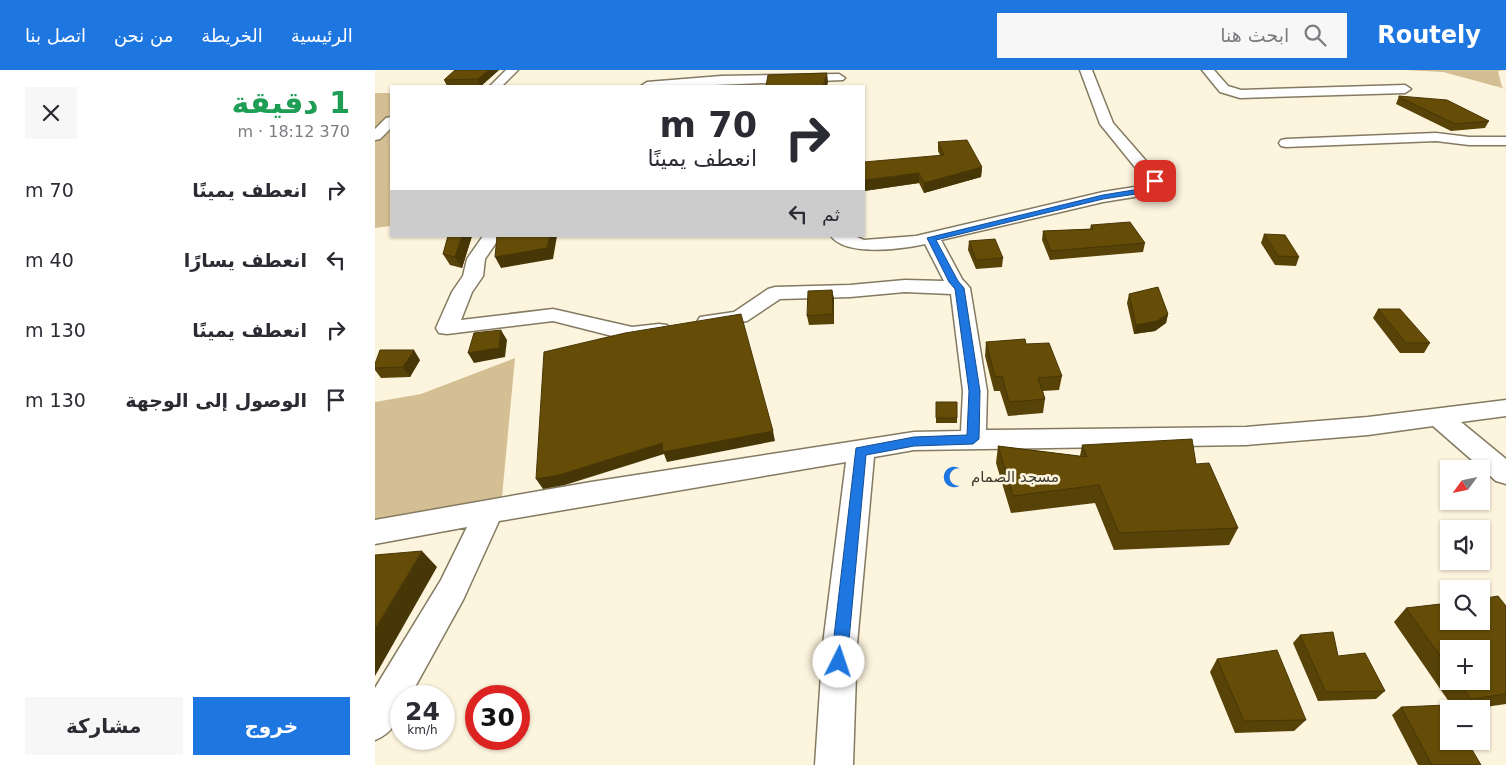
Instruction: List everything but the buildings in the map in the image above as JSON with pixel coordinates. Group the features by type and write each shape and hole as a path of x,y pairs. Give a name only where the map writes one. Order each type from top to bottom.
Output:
{"street":[{"path":"498,85 512,70"},
{"path":"842,237 851,242 864,245 917,241 1103,197 1153,189 1155,181 1107,124 1086,70"},
{"path":"1208,70 1224,89 1240,94 1405,89"},
{"path":"659,85 721,80 839,78"},
{"path":"375,136 390,122"},
{"path":"1286,143 1436,137 1469,142 1506,141"},
{"path":"931,238 954,282 960,288 975,391 973,439"},
{"path":"489,240 477,259 473,276 462,292 447,328 553,315 632,334 741,317 775,293 850,291 905,286 960,288"},
{"path":"375,532 591,493 914,442 973,439 1246,436 1439,418 1506,408"},
{"path":"1439,418 1506,474"},
{"path":"834,765 840,644 861,451"},
{"path":"375,722 452,590 488,513"}],"shaded area":[{"path":"1404,70 1506,70 1498,71 1502,87 1506,89 1443,72"},
{"path":"375,93 390,93 390,117 375,130"},
{"path":"390,126 390,226 375,228 375,140"},
{"path":"515,358 502,497 375,520 375,402 421,394"}],"place":[{"name":"مسجد الصمام","path":"954,477"}],"route":[{"path":"839,662 861,451 914,442 973,439 975,391 960,288 954,282 931,238 1089,202 1103,197 1153,189 1155,181"}]}
